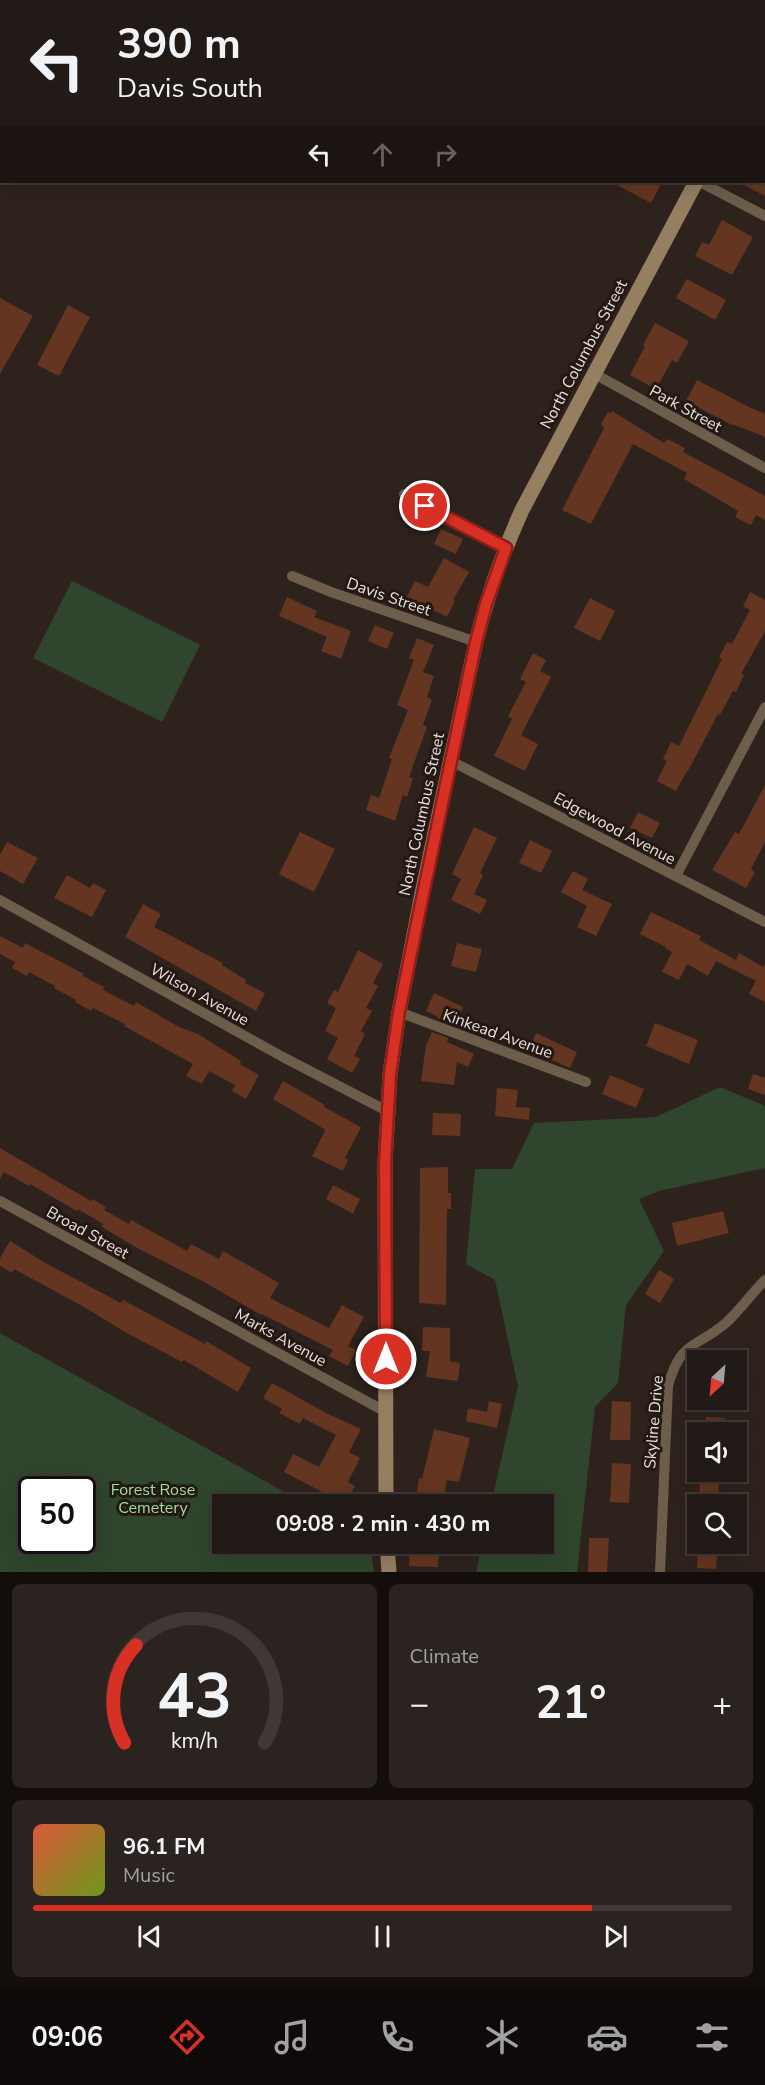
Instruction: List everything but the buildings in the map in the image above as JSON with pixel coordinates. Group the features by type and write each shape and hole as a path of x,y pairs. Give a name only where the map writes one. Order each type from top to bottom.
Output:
{"main road":[{"name":"North Columbus Street","path":"386,1494 387,1111 399,1012 476,642 486,604 522,510 697,183"},
{"path":"388,1554 389,1572"}],"street":[{"path":"700,183 765,216"},
{"name":"Park Street","path":"593,374 765,468"},
{"path":"404,494 506,548"},
{"name":"Davis Street","path":"292,576 476,642"},
{"path":"676,876 765,707"},
{"name":"Edgewood Avenue","path":"452,761 765,922"},
{"name":"Wilson Avenue","path":"0,900 280,1056 387,1111"},
{"name":"Kinkead Avenue","path":"399,1012 586,1082"},
{"name":"Broad Street","path":"0,1201 161,1289"},
{"name":"Skyline Drive","path":"660,1572 668,1386 672,1368 688,1347 728,1321 765,1280"},
{"name":"Marks Avenue","path":"161,1289 386,1412"}],"green space":[{"path":"72,581 200,645 162,722 33,658"},
{"path":"720,1087 765,1106 765,1168 659,1191 639,1199 664,1251 626,1305 618,1383 595,1407 577,1572 476,1572 480,1554 554,1554 554,1494 493,1494 518,1386 495,1280 466,1264 475,1169 512,1169 534,1123 656,1117"},
{"name":"Forest Rose Cemetery","path":"0,1333 288,1494 212,1494 212,1554 371,1554 374,1572 0,1572"}],"route":[{"path":"386,1359 385,1163 390,1074 399,1012 479,628 506,548 425,506"}]}
